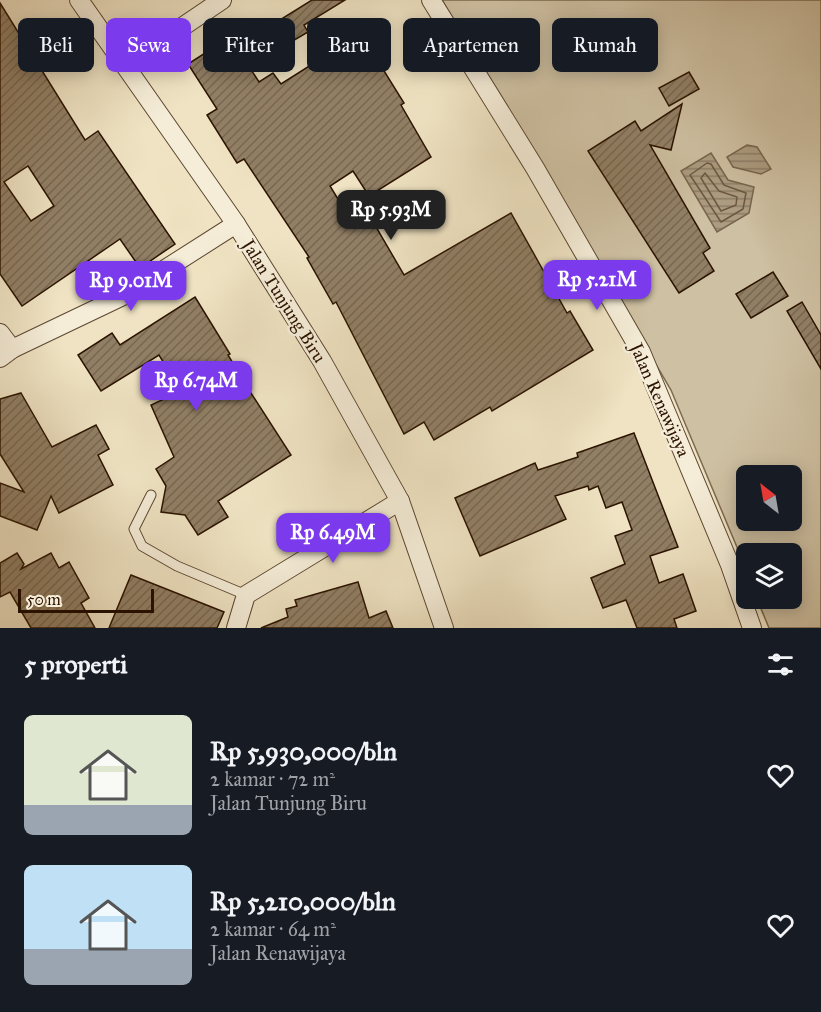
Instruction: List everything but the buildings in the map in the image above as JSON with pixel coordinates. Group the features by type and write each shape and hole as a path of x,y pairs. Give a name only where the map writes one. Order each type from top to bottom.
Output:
{"street":[{"name":"Jalan Tunjung Biru","path":"78,0 106,38"},
{"path":"191,21 222,0"},
{"name":"Jalan Renawijaya","path":"430,0 535,168 641,352 707,509 752,628"},
{"name":"Jalan Tunjung Biru","path":"131,72 236,224 322,361 400,501 444,628"},
{"path":"0,333 6,354 123,296 236,224"},
{"path":"236,628 246,595 400,501"}],"lane":[{"path":"151,495 134,529 142,546 177,566 246,595"}],"shaded area":[{"path":"442,0 821,0 821,628 769,628 761,609 802,609 802,543 736,543 736,545 671,390 484,72 540,72 540,18 453,18"}],"water":[{"path":"747,145 757,147 771,169 761,174 733,167 727,157"},
{"path":"711,153 728,180 754,187 749,213 717,232 681,171"}]}
